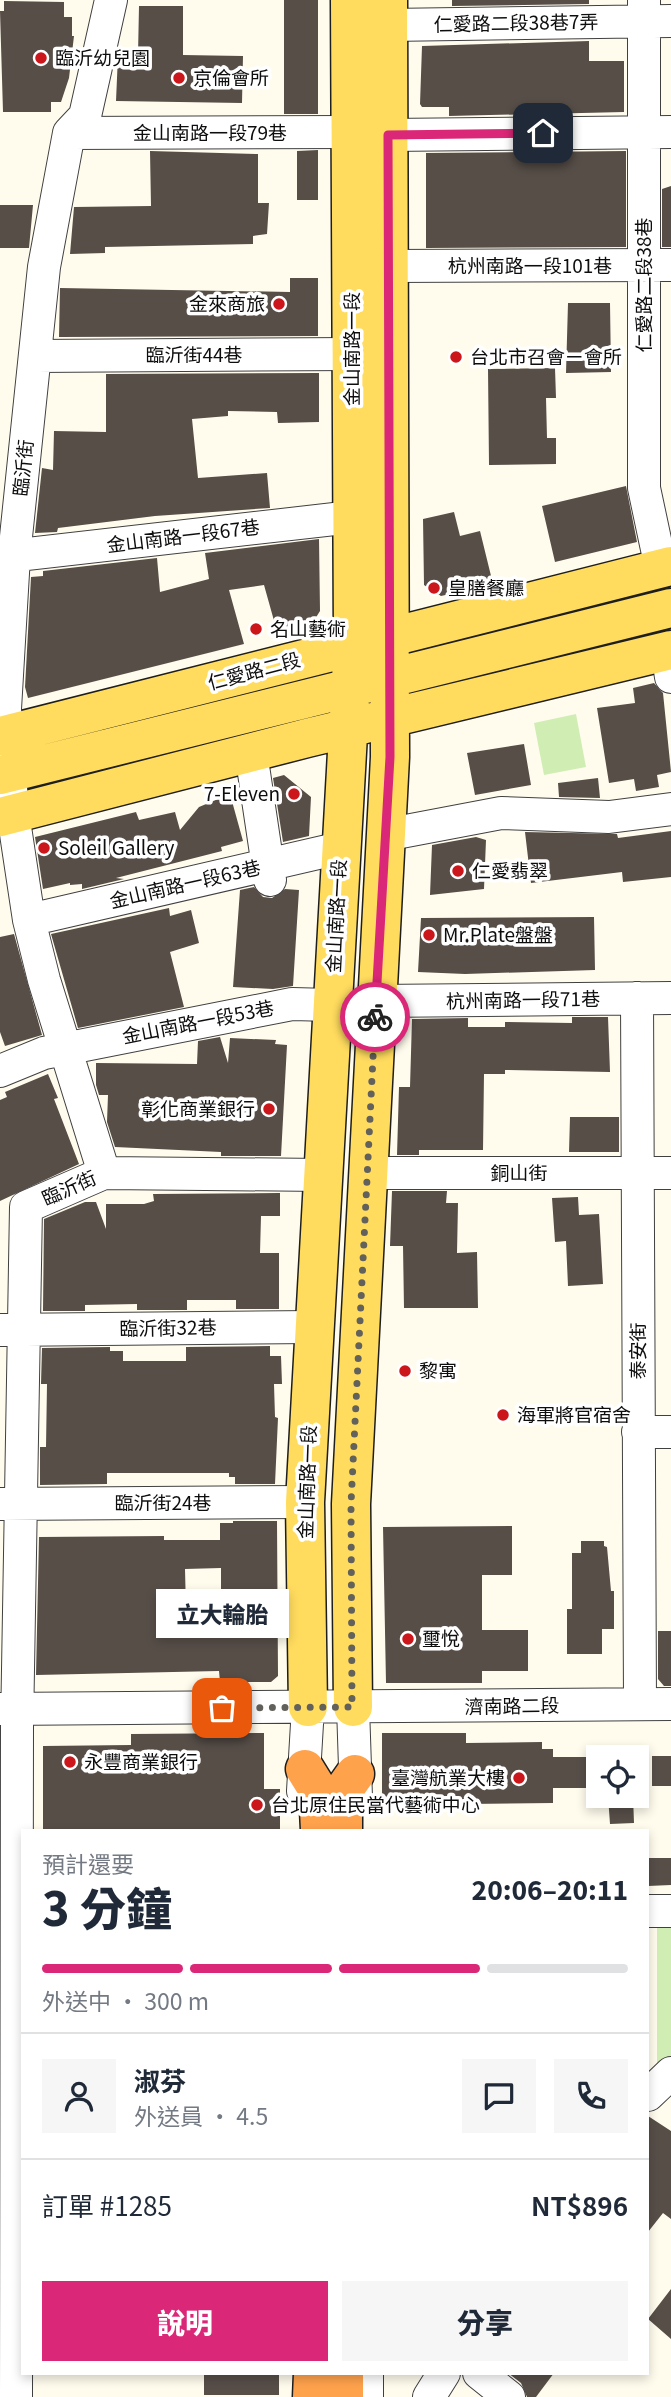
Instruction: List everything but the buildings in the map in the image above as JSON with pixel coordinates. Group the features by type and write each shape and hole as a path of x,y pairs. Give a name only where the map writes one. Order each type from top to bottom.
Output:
{"highway":[{"path":"304,1769 318,1790 320,1829"},
{"path":"343,1829 343,1791 355,1774"},
{"path":"313,2375 313,2397"},
{"path":"344,2375 344,2397"}],"main road":[{"name":"金山南路一段","path":"308,1707 305,1502 353,645 350,0"},
{"name":"金山南路一段","path":"352,1707 351,1504 385,835 391,635 388,13"},
{"name":"仁愛路二段","path":"3,735 666,567"},
{"name":"仁愛路二段","path":"5,774 671,608"},
{"path":"6,815 347,729 670,660"}],"street":[{"name":"臨沂街","path":"16,2397 8,1709 11,1330 26,1207 104,1173 29,920 6,815 3,735 7,557 36,356 44,267 69,133 85,116 111,0"},
{"name":"仁愛路二段38巷7弄","path":"388,13 653,14"},
{"name":"仁愛路二段38巷","path":"653,14 658,132 658,265 644,488 666,567"},
{"name":"金山南路一段79巷","path":"69,133 351,132"},
{"path":"388,135 658,132"},
{"name":"杭州南路一段101巷","path":"390,266 658,265"},
{"name":"臨沂街44巷","path":"36,356 353,354"},
{"name":"金山南路一段67巷","path":"7,557 352,517"},
{"path":"251,753 268,872"},
{"path":"385,835 501,813 609,817 671,809"},
{"name":"金山南路一段63巷","path":"29,920 268,872 340,848"},
{"name":"金山南路一段53巷","path":"0,1071 44,1053 290,995 331,1005"},
{"name":"泰安街","path":"637,998 640,1703"},
{"name":"杭州南路一段71巷","path":"376,1001 671,998"},
{"path":"104,1173 323,1175"},
{"name":"銅山街","path":"366,1173 671,1173"},
{"name":"臨沂街32巷","path":"11,1330 313,1327"},
{"path":"638,1433 671,1432"},
{"name":"臨沂街24巷","path":"10,1504 305,1502"},
{"name":"濟南路二段","path":"308,1707 671,1704"},
{"path":"8,1709 308,1707"},
{"name":"金山南路一段","path":"301,1829 308,1707"},
{"name":"金山南路一段","path":"352,1707 358,1829"},
{"path":"649,1911 671,1911"},
{"path":"649,2094 671,2073"},
{"path":"296,2375 297,2397"},
{"path":"367,2375 367,2397"},
{"path":"429,2397 443,2375"},
{"path":"482,2375 509,2397"}],"green space":[{"path":"576,714 586,767 544,775 534,723"},
{"path":"657,1923 671,1923 671,2062 657,2076"}],"way so far":[{"path":"222,1708 352,1707 351,1504 375,1017"}],"place":[{"name":"臨沂幼兒園","path":"41,58"},
{"name":"京倫會所","path":"179,78"},
{"name":"金來商旅","path":"279,304"},
{"name":"台北市召會ㄧ會所","path":"456,357"},
{"name":"皇膳餐廳","path":"434,588"},
{"name":"名山藝術","path":"256,629"},
{"name":"7-Eleven","path":"294,794"},
{"name":"Soleil Gallery","path":"44,848"},
{"name":"仁愛翡翠","path":"458,871"},
{"name":"Mr.Plate盤盤","path":"429,935"},
{"name":"彰化商業銀行","path":"269,1109"},
{"name":"黎寓","path":"405,1371"},
{"name":"海軍將官宿舍","path":"503,1415"},
{"name":"璽悅","path":"408,1639"},
{"name":"立大輪胎","path":"222,1708"},
{"name":"永豐商業銀行","path":"70,1762"},
{"name":"臺灣航業大樓","path":"519,1778"},
{"name":"台北原住民當代藝術中心","path":"257,1805"}],"route":[{"path":"375,1017 390,757 388,135 543,133"}]}
